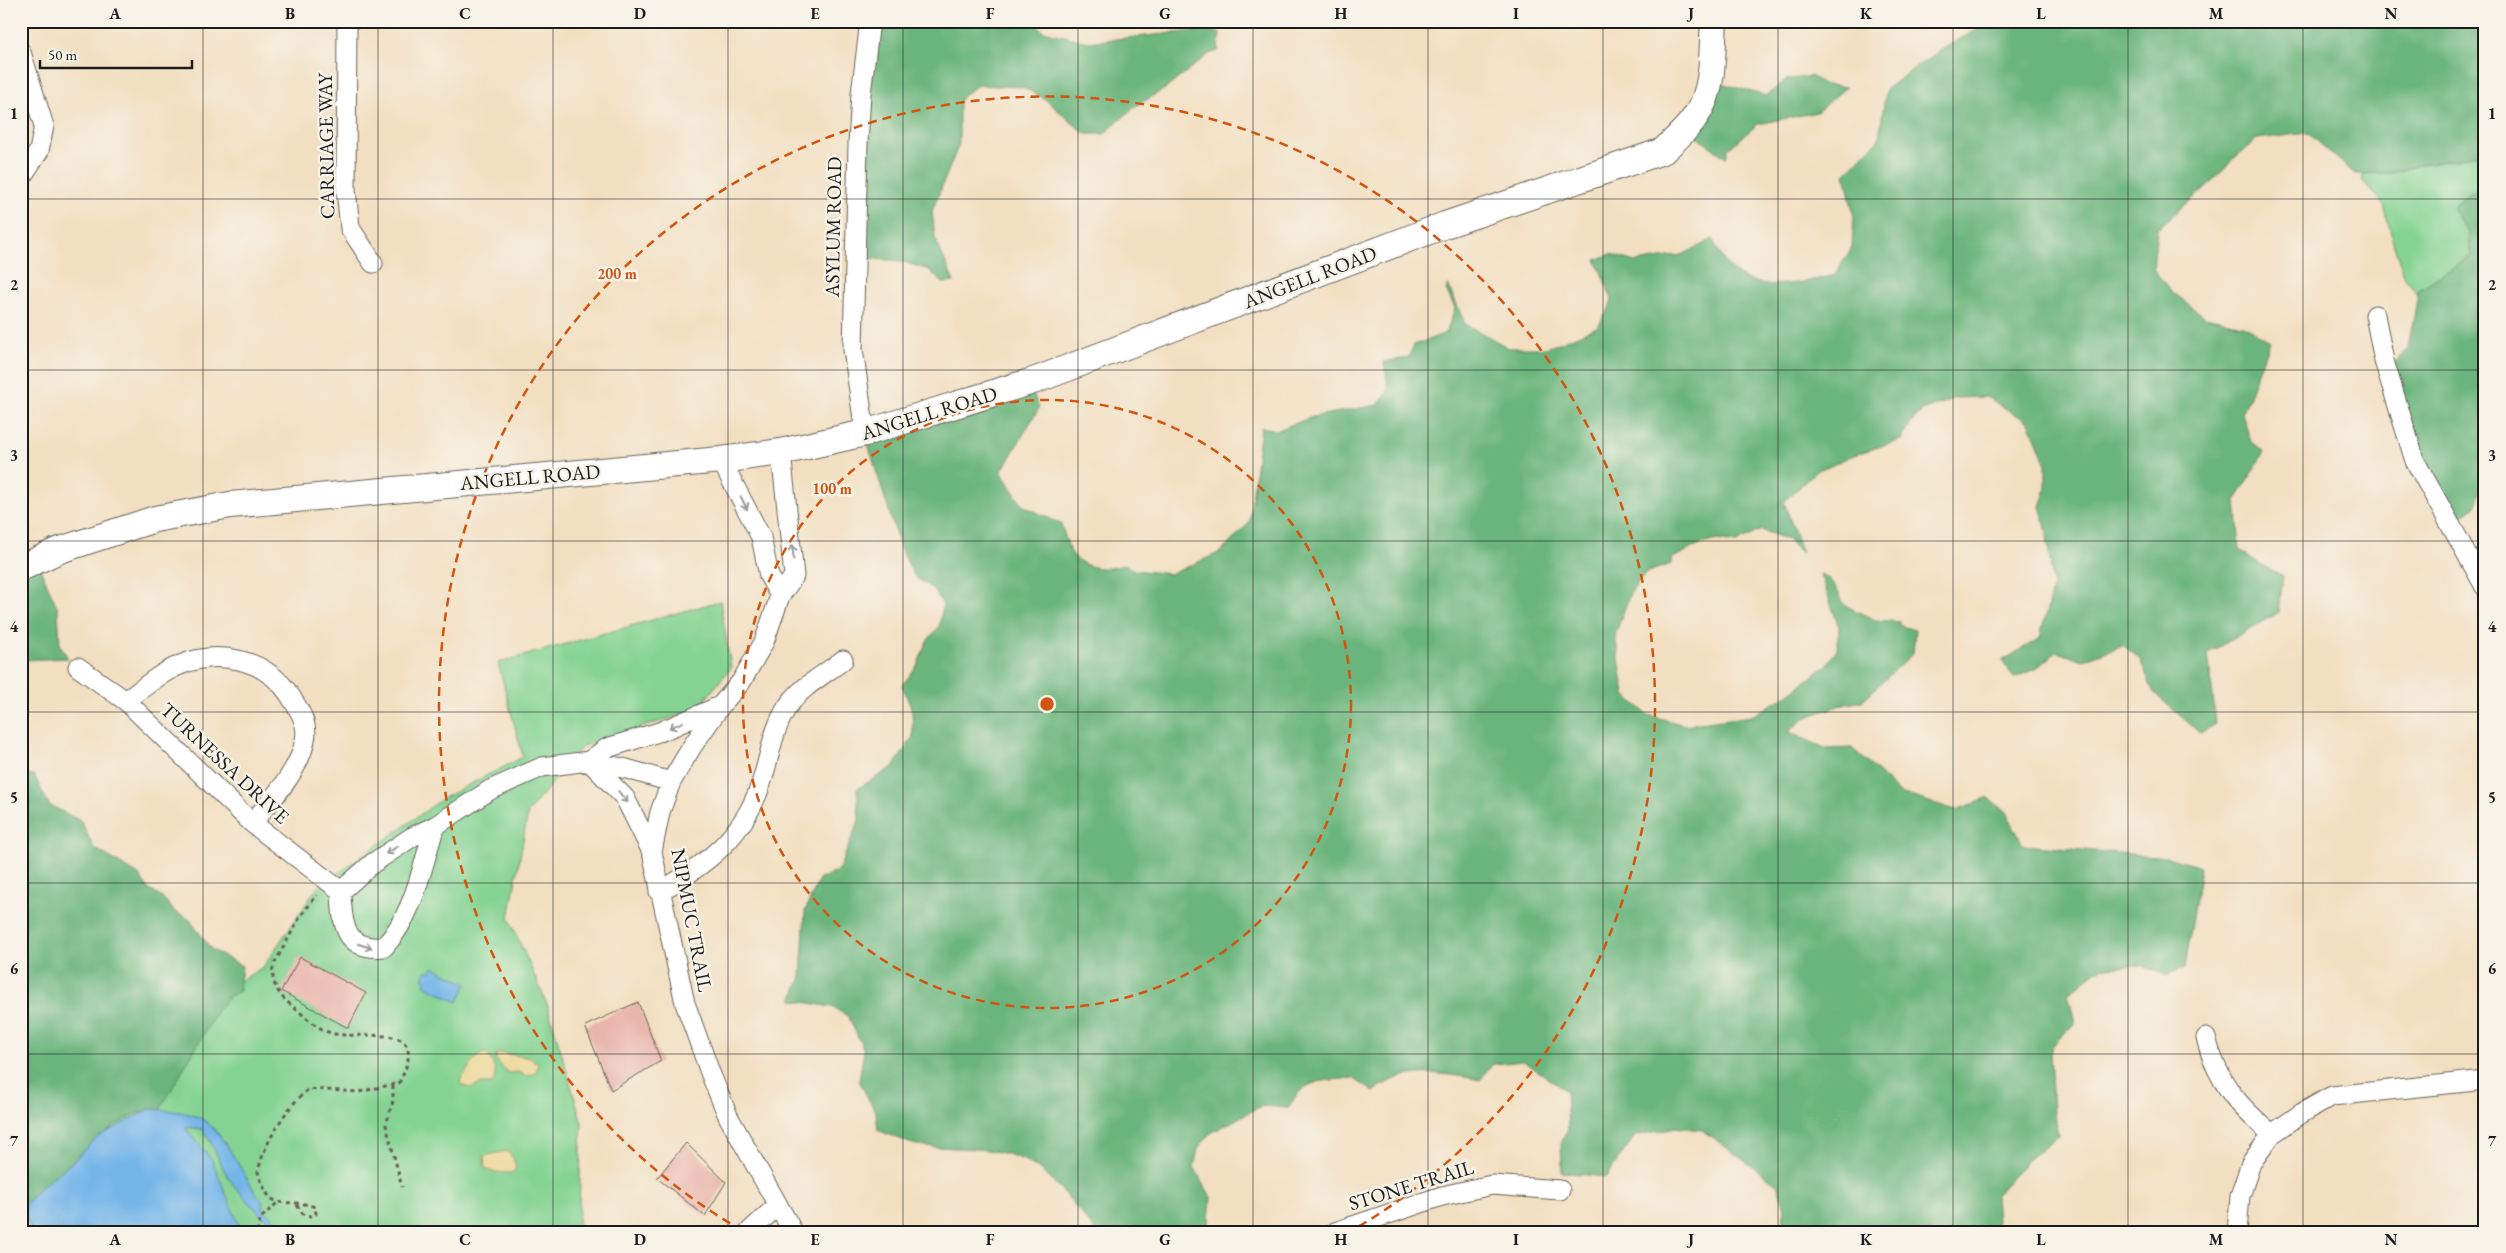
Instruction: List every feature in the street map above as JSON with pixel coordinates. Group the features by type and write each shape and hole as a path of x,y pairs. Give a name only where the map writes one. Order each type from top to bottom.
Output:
{"street":[{"name":"CARRIAGE WAY","path":"347,21 346,189 350,228 373,263"},
{"name":"ASYLUM ROAD","path":"865,433 853,349 854,267 861,94 870,21"},
{"name":"ANGELL ROAD","path":"21,568 56,551 155,519 230,505 721,460 781,452 865,433 1036,380 1445,225 1663,151 1687,128 1704,103 1709,75 1714,21"},
{"path":"21,52 44,126 39,150 21,178"},
{"path":"2375,315 2384,361 2415,461 2485,587"},
{"name":"NIPMUC TRAIL","path":"781,452 794,576 780,596 764,642 741,682 721,705 671,782 660,812 652,852 684,1003 728,1116 792,1232"},
{"path":"721,460 761,537 769,576 780,596"},
{"path":"126,701 156,679 181,665 208,658 234,658 257,665 275,679 288,692 299,709 305,725 305,740 287,779 252,823"},
{"path":"659,892 694,871 723,848 756,796 779,720 802,689 843,660"},
{"name":"TURNESSA DRIVE","path":"78,667 126,701 252,823 336,888"},
{"path":"590,761 606,748 662,731 721,705"},
{"path":"590,761 625,798 652,852"},
{"path":"435,826 411,906 399,931 384,948 369,949 352,940 342,919 336,888 412,837 435,826 490,790 516,777 542,768 590,761 628,769 671,782"},
{"path":"2206,1038 2213,1064 2226,1089 2246,1112 2272,1134"},
{"path":"2237,1232 2240,1196 2248,1171 2272,1134 2332,1096 2485,1080"},
{"name":"STONE TRAIL","path":"1335,1232 1442,1196 1492,1185 1560,1190"},
{"path":"749,1232 777,1206"}],"path":[{"path":"297,1205 303,1214 310,1216 316,1214 315,1207 307,1204 277,1203 268,1196 258,1172 259,1165 277,1128 300,1096 309,1089 359,1092 399,1083 409,1058 408,1049 402,1041 392,1035 334,1034 323,1030 278,995 272,972 273,966 300,917 318,893 336,888"},
{"path":"393,1085 393,1101 386,1125 402,1187"},
{"path":"256,1232 262,1218 277,1203"}],"green space":[{"path":"865,21 1034,21 1043,31 1088,42 1203,30 1220,33 1218,51 1209,54 1165,89 1136,106 1104,134 1085,134 1044,98 1022,87 979,85 964,94 959,102 959,144 932,211 935,238 954,282 943,283 929,270 900,261 854,257"},
{"path":"1999,21 2485,21 2485,153 2454,160 2420,164 2392,173 2355,174 2308,133 2257,139 2233,159 2205,188 2157,229 2153,269 2170,290 2205,317 2243,325 2270,341 2242,414 2251,442 2264,452 2236,500 2240,550 2261,565 2283,576 2279,612 2208,653 2216,724 2200,733 2154,693 2139,658 2123,645 2083,660 2057,652 2035,669 2014,678 2002,661 2040,638 2053,585 2046,528 2040,506 2046,489 2046,464 2029,422 1986,397 1955,398 1922,411 1914,419 1901,440 1859,453 1816,471 1784,502 1802,553 1787,539 1761,530 1736,543 1717,540 1700,544 1671,559 1671,564 1645,573 1630,594 1615,635 1625,695 1648,715 1684,725 1752,716 1789,694 1827,665 1837,649 1839,627 1820,574 1833,583 1844,605 1875,620 1900,622 1898,625 1915,630 1913,653 1862,701 1838,706 1804,718 1789,732 1827,749 1852,748 1900,793 1956,810 1988,798 2006,811 2023,845 2167,857 2201,867 2185,968 2165,975 2141,965 2103,967 2068,993 2075,1023 2052,1046 2050,1052 2053,1114 2060,1135 2027,1160 1995,1196 1998,1232 1781,1232 1785,1208 1777,1184 1702,1130 1675,1127 1635,1136 1606,1177 1562,1172 1561,1141 1568,1129 1566,1091 1524,1061 1493,1064 1480,1080 1453,1075 1411,1075 1398,1078 1374,1092 1353,1078 1323,1081 1307,1086 1300,1091 1289,1108 1261,1106 1209,1134 1198,1149 1194,1167 1211,1197 1208,1232 1096,1232 1052,1180 1042,1171 1019,1158 981,1149 917,1145 878,1130 876,1113 859,1081 864,1050 848,1016 832,1007 792,1000 801,976 805,911 819,879 834,873 840,867 859,820 857,789 893,767 913,737 912,710 902,685 917,666 927,641 939,627 943,605 934,590 915,577 901,550 862,425 1025,373 1039,408 1001,472 1022,505 1061,524 1070,550 1074,556 1087,565 1110,568 1125,564 1134,570 1171,574 1221,552 1249,523 1261,427 1278,430 1312,417 1378,405 1389,390 1384,362 1408,358 1414,345 1446,333 1455,308 1446,290 1448,284 1465,324 1509,348 1547,348 1597,327 1609,309 1612,299 1596,260 1611,254 1635,262 1682,255 1713,239 1722,258 1734,271 1748,279 1764,284 1798,283 1835,275 1852,247 1854,217 1845,174 1879,139 1886,89 1954,42"},
{"path":"1811,76 1825,85 1846,87 1817,112 1758,124 1728,149 1726,158 1692,133 1708,79 1766,96 1786,80"},
{"path":"2485,153 2485,185 2469,194 2452,208 2468,233 2472,256 2419,289 2418,294 2405,278 2394,246 2384,205 2363,181 2361,173 2392,173 2420,164 2454,160"},
{"path":"2485,185 2485,478 2479,490 2477,505 2452,523 2424,481 2391,367 2408,348 2419,289 2472,256 2468,233 2452,208 2469,194"},
{"path":"35,557 58,609 60,645 68,658 21,660 21,562"},
{"path":"720,601 731,668 696,710 583,746 528,812 509,918 547,1004 582,1123 578,1232 21,1232 21,1134 171,1023 263,967 316,889 445,797 523,757 498,663"},
{"path":"21,775 34,775 49,805 81,821 94,848 139,875 148,889 164,899 175,912 189,919 211,949 242,966 239,991 228,997 217,1011 155,1118 139,1112 115,1125 21,1209"}],"sand":[{"path":"483,1053 487,1054 495,1072 492,1084 481,1084 470,1088 461,1085 460,1081 474,1060"},
{"path":"500,1053 532,1058 538,1065 536,1073 527,1076 518,1072 508,1073 496,1060 496,1055"},
{"path":"507,1151 513,1158 516,1168 512,1173 492,1172 485,1168 484,1156"}],"water":[{"path":"433,967 467,984 458,1002 424,985 426,980 423,978 427,970 431,972"},
{"path":"149,1109 186,1113 198,1117 216,1131 263,1202 262,1208 287,1232 276,1232 235,1187 202,1129 185,1127 212,1160 239,1225 239,1232 32,1232 27,1219 25,1204 43,1185 71,1163 98,1137"}],"building":[{"path":"300,957 366,993 348,1028 281,991"},
{"path":"638,1002 661,1061 611,1090 585,1026"},
{"path":"686,1143 726,1182 705,1216 657,1178"}]}
